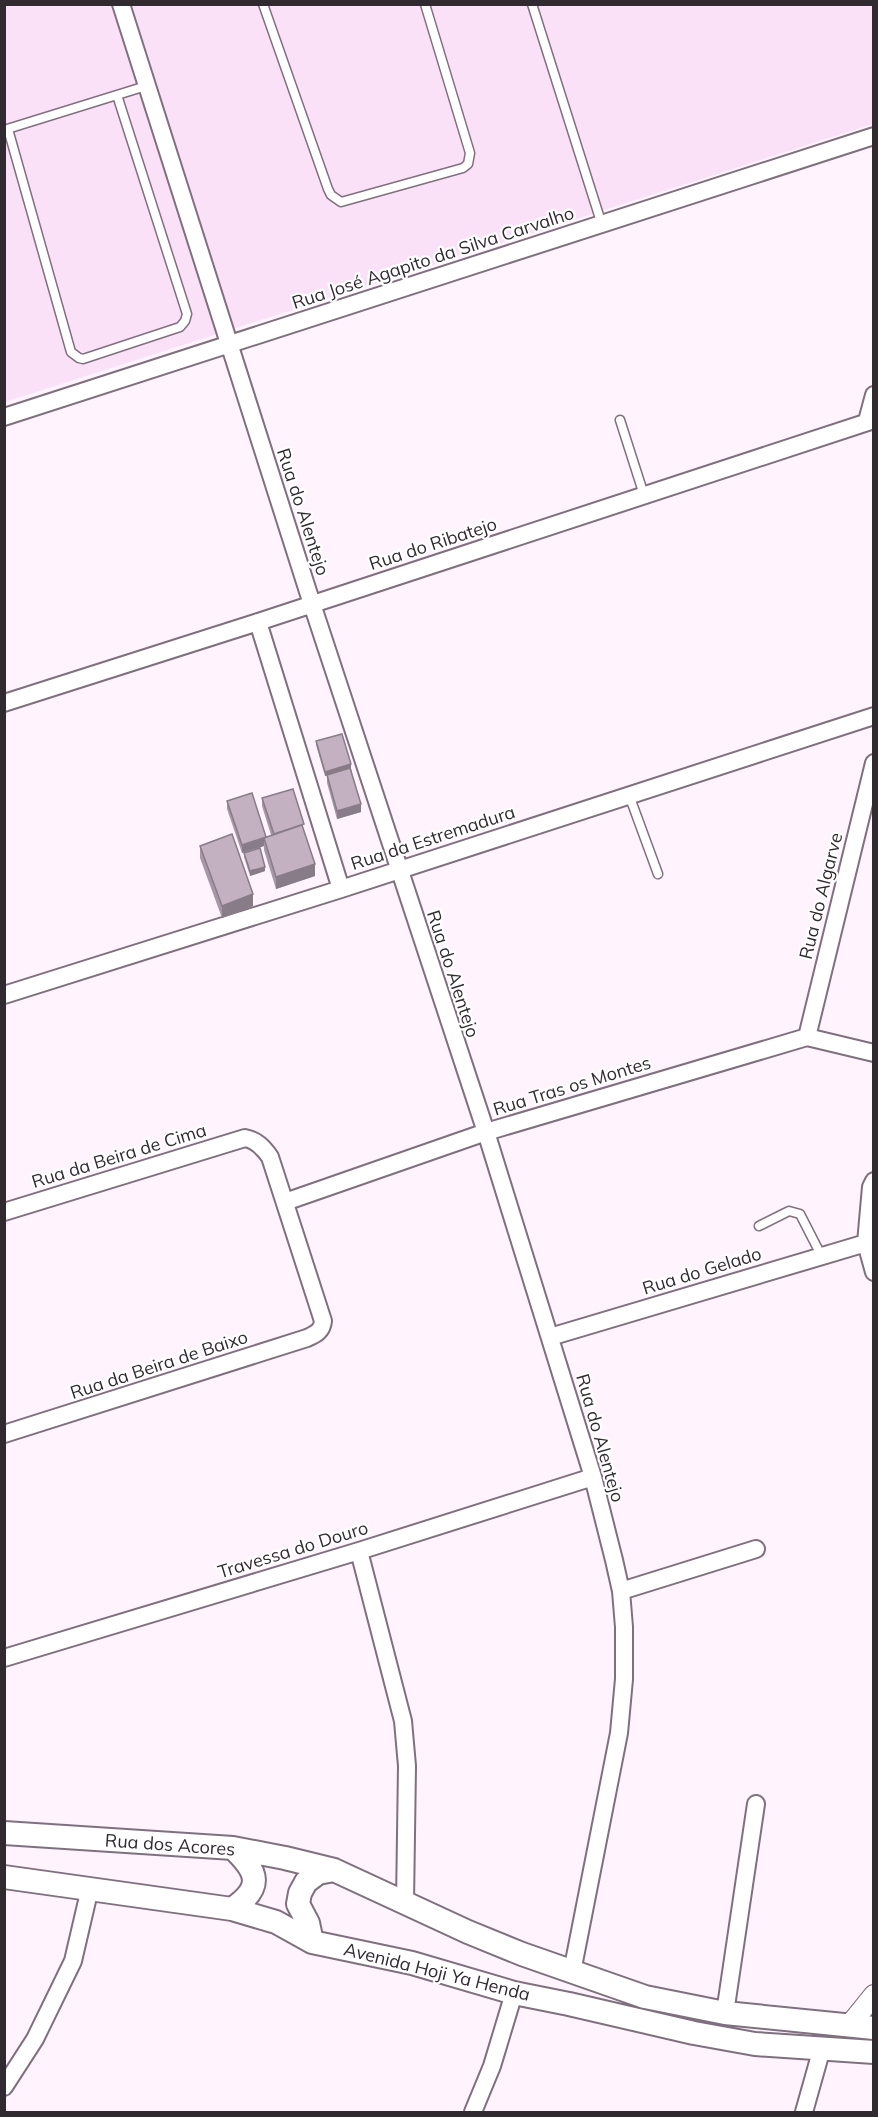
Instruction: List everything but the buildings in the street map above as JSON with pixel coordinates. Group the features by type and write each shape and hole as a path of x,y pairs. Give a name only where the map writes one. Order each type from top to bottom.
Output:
{"main road":[{"name":"Rua dos Acores","path":"4,1833 233,1848 334,1870"},
{"path":"232,1909 247,1899 252,1890 254,1878 250,1864 233,1848"},
{"name":"Avenida Hoji Ya Henda","path":"334,1870 468,1932 572,1972 645,1997 725,2013"},
{"path":"312,1942 308,1923 298,1904 300,1893 306,1882 318,1873 334,1870"},
{"name":"Avenida Hoji Ya Henda","path":"4,1877 232,1909 276,1922 312,1942 412,1963 514,1993 672,2028 755,2044 873,2052"},
{"path":"725,2013 873,2028"}],"street":[{"name":"Rua do Alentejo","path":"121,4 312,604 486,1132 592,1477 621,1591 624,1679 619,1733 572,1972"},
{"name":"Rua José Agapito da Silva Carvalho","path":"4,417 873,136"},
{"path":"870,421 873,395"},
{"name":"Rua do Ribatejo","path":"4,703 870,421"},
{"path":"258,622 341,889"},
{"name":"Rua da Estremadura","path":"4,995 341,889 873,716"},
{"name":"Rua do Algarve","path":"807,1037 873,763"},
{"path":"807,1037 873,1053"},
{"name":"Rua Tras os Montes","path":"285,1202 486,1132 807,1037"},
{"name":"Rua da Beira de Cima","path":"4,1212 244,1138 258,1143 270,1157 285,1202"},
{"path":"873,1181 866,1243 873,1272"},
{"name":"Rua da Beira de Baixo","path":"4,1434 317,1334 323,1327 323,1321 285,1202"},
{"name":"Rua do Gelado","path":"550,1337 866,1243"},
{"name":"Travessa do Douro","path":"4,1658 359,1551 592,1477"},
{"path":"621,1591 756,1549"},
{"path":"359,1551 403,1721 407,1766 405,1903"},
{"path":"725,2013 756,1804"},
{"path":"4,2088 35,2039 73,1961 90,1888"},
{"path":"473,2112 492,2066 514,1993"},
{"path":"849,2026 873,1995"},
{"path":"804,2112 822,2048"}],"lane":[{"path":"263,4 331,195 341,202 463,168 468,164 470,153 425,4"},
{"path":"532,4 602,225"},
{"path":"117,95 187,314 180,327 83,359 71,352 6,130 117,95 146,86"},
{"path":"620,420 644,495"},
{"path":"629,795 658,874"},
{"path":"759,1226 789,1211 800,1214 821,1255"}],"shaded area":[{"path":"5,5 873,5 873,124 5,402"}]}
